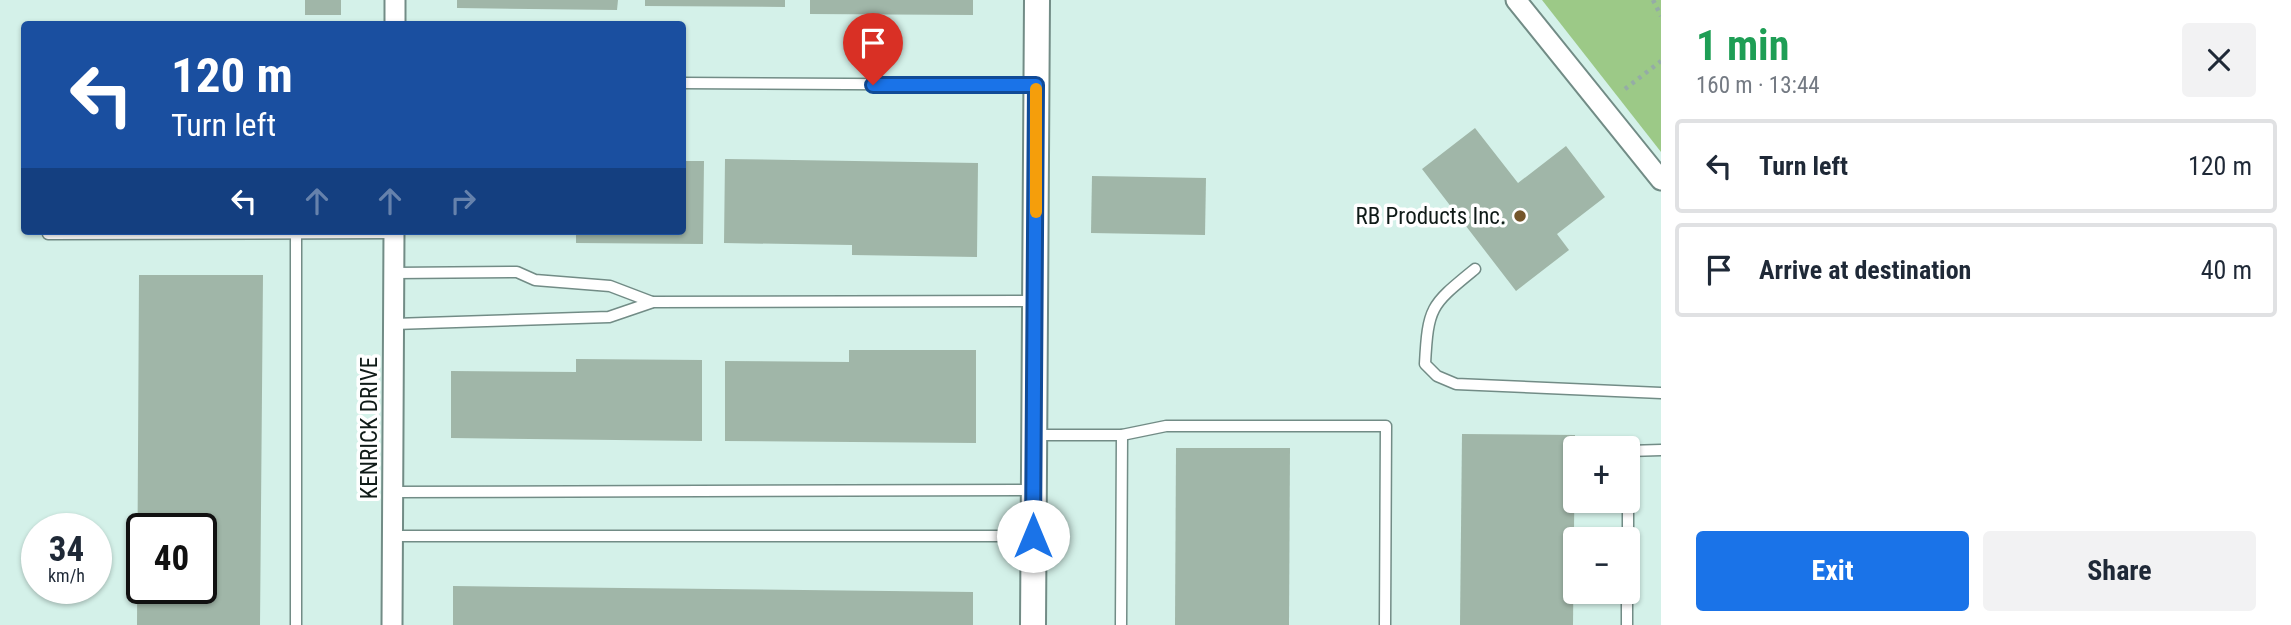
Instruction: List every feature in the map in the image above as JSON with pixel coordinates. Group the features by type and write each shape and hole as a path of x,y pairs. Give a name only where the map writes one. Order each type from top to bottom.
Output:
{"street":[{"path":"395,0 395,21"},
{"path":"1033,625 1037,0"},
{"path":"1516,0 1661,180"},
{"name":"KENRICK DRIVE","path":"392,625 394,235"}],"lane":[{"path":"686,83 1036,85"},
{"path":"296,235 296,625"},
{"path":"1475,269 1436,300 1427,329 1425,364 1437,376 1456,384 1661,393"},
{"path":"394,273 517,272 535,280 610,286 653,303"},
{"path":"394,324 609,317 653,303 1035,301"},
{"path":"1034,435 1122,435 1166,426 1386,426 1385,625"},
{"path":"1121,625 1122,435"},
{"path":"1628,527 1628,451 1661,450"},
{"path":"393,492 1034,490"},
{"path":"393,536 1033,536"},
{"path":"1627,604 1627,625"}],"path":[{"path":"1653,0 1661,16"},
{"path":"1625,89 1661,61"}],"green space":[{"path":"1542,0 1661,0 1661,152"}],"building":[{"path":"305,0 341,0 341,15 305,15"},
{"path":"457,0 618,0 617,10 457,8"},
{"path":"645,0 785,0 785,7 645,6"},
{"path":"810,0 973,0 973,15 810,14"},
{"name":"RB Products Inc.","path":"1475,128 1518,183 1566,146 1605,197 1557,234 1569,250 1516,291 1422,169"},
{"path":"725,159 978,163 977,257 852,255 852,245 724,243"},
{"path":"686,161 704,161 703,244 576,243 576,235 686,235"},
{"path":"1092,176 1206,178 1205,235 1091,233"},
{"path":"139,275 263,275 260,625 137,625 137,604 217,604 217,513 138,513"},
{"path":"849,350 976,350 976,443 725,441 725,361 849,362"},
{"path":"576,359 702,360 702,441 451,438 451,371 576,372"},
{"path":"1462,434 1575,435 1563,436 1563,513 1574,513 1574,527 1563,527 1563,604 1573,604 1573,625 1460,625"},
{"path":"1176,448 1290,448 1289,625 1175,625"},
{"path":"453,586 973,592 973,625 453,625"}],"slow traffic":[{"path":"1036,89 1036,212"}],"place":[{"name":"RB Products Inc.","path":"1520,216"}],"route":[{"path":"873,85 1036,85 1033,536"}]}
